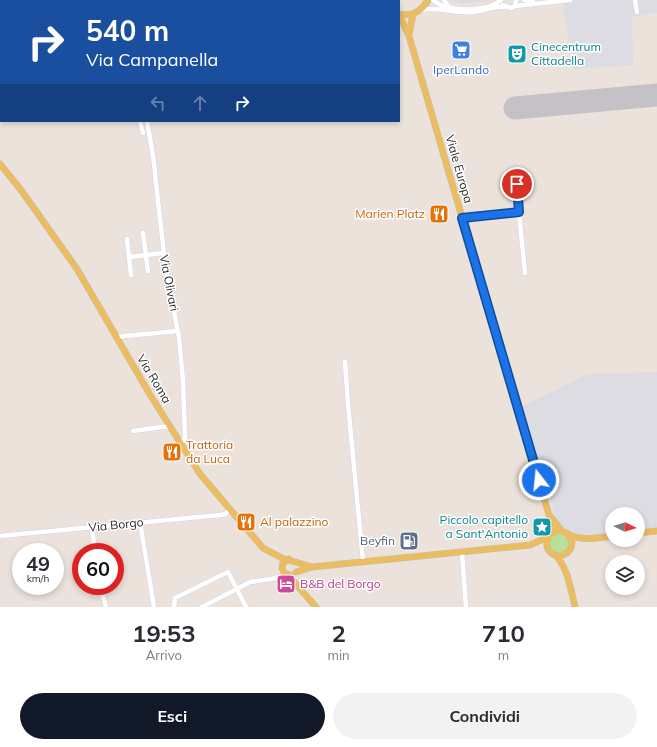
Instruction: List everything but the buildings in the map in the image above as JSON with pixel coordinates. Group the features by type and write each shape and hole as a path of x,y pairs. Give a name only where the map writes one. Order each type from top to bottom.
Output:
{"main road":[{"path":"400,14 413,14 420,10 428,0"},
{"name":"Viale Europa","path":"409,36 413,14"},
{"name":"Viale Europa","path":"400,16 409,36 549,515 548,549"},
{"name":"Via Roma","path":"0,164 31,204 77,269 169,426 200,474 316,607"},
{"name":"Viale Europa","path":"549,515 561,530 569,535"},
{"path":"530,545 549,536 553,532 561,530"},
{"path":"645,532 657,531"},
{"path":"569,535 576,538 588,539 605,537"},
{"path":"566,574 569,551 572,542 569,535"},
{"path":"553,554 561,556 588,539"},
{"path":"296,563 312,566 530,545 548,549 561,563 566,574 575,607"},
{"name":"Via Roma","path":"271,554 296,563 298,566 296,573 298,586"},
{"path":"282,567 285,561 289,560"},
{"path":"287,575 312,566"}],"street":[{"path":"433,0 440,5 458,10 489,6 502,0 505,7"},
{"path":"444,0 451,9"},
{"path":"515,6 516,0"},
{"path":"524,0 533,0"},
{"path":"420,10 432,8 453,12 465,12 500,6 509,8 515,6 570,0"},
{"path":"635,0 637,12"},
{"path":"140,122 143,133"},
{"name":"Via Olivari","path":"147,122 153,156 163,253 178,331 184,381 185,438 180,444"},
{"path":"517,184 525,273"},
{"path":"462,218 519,212"},
{"path":"144,233 148,271"},
{"path":"127,239 131,275"},
{"path":"129,257 163,253"},
{"path":"117,338 178,331"},
{"path":"345,362 363,561"},
{"path":"133,430 169,426"},
{"name":"Via Borgo","path":"0,536 220,515 225,514 230,510"},
{"path":"140,522 154,607"},
{"path":"92,528 94,543"},
{"path":"462,552 466,607"},
{"path":"276,577 282,567"},
{"path":"174,607 174,600 178,596 228,572 246,607"},
{"path":"202,607 250,582 287,575"},
{"path":"103,595 106,607"}],"shaded area":[{"path":"450,0 497,0 460,4"},
{"path":"562,0 657,0 657,13 632,17 633,65 574,69"},
{"path":"657,372 657,528 645,529 645,507 605,507 605,534 581,537 573,534 557,523 523,406 588,374"}],"green space":[{"path":"559,533 566,536 569,543 566,550 559,553 552,550 549,543 552,536"}],"runway":[{"path":"515,108 657,95"}],"place":[{"name":"IperLando","path":"461,50"},
{"name":"Cinecentrum Cittadella","path":"517,54"},
{"name":"Marien Platz","path":"439,214"},
{"name":"Trattoria da Luca","path":"172,452"},
{"name":"Al palazzino","path":"246,522"},
{"name":"Piccolo capitello a Sant'Antonio","path":"542,527"},
{"name":"Beyfin","path":"409,541"},
{"name":"B&B del Borgo","path":"286,584"}],"route":[{"path":"517,184 519,212 462,218 501,355 539,480"}]}
